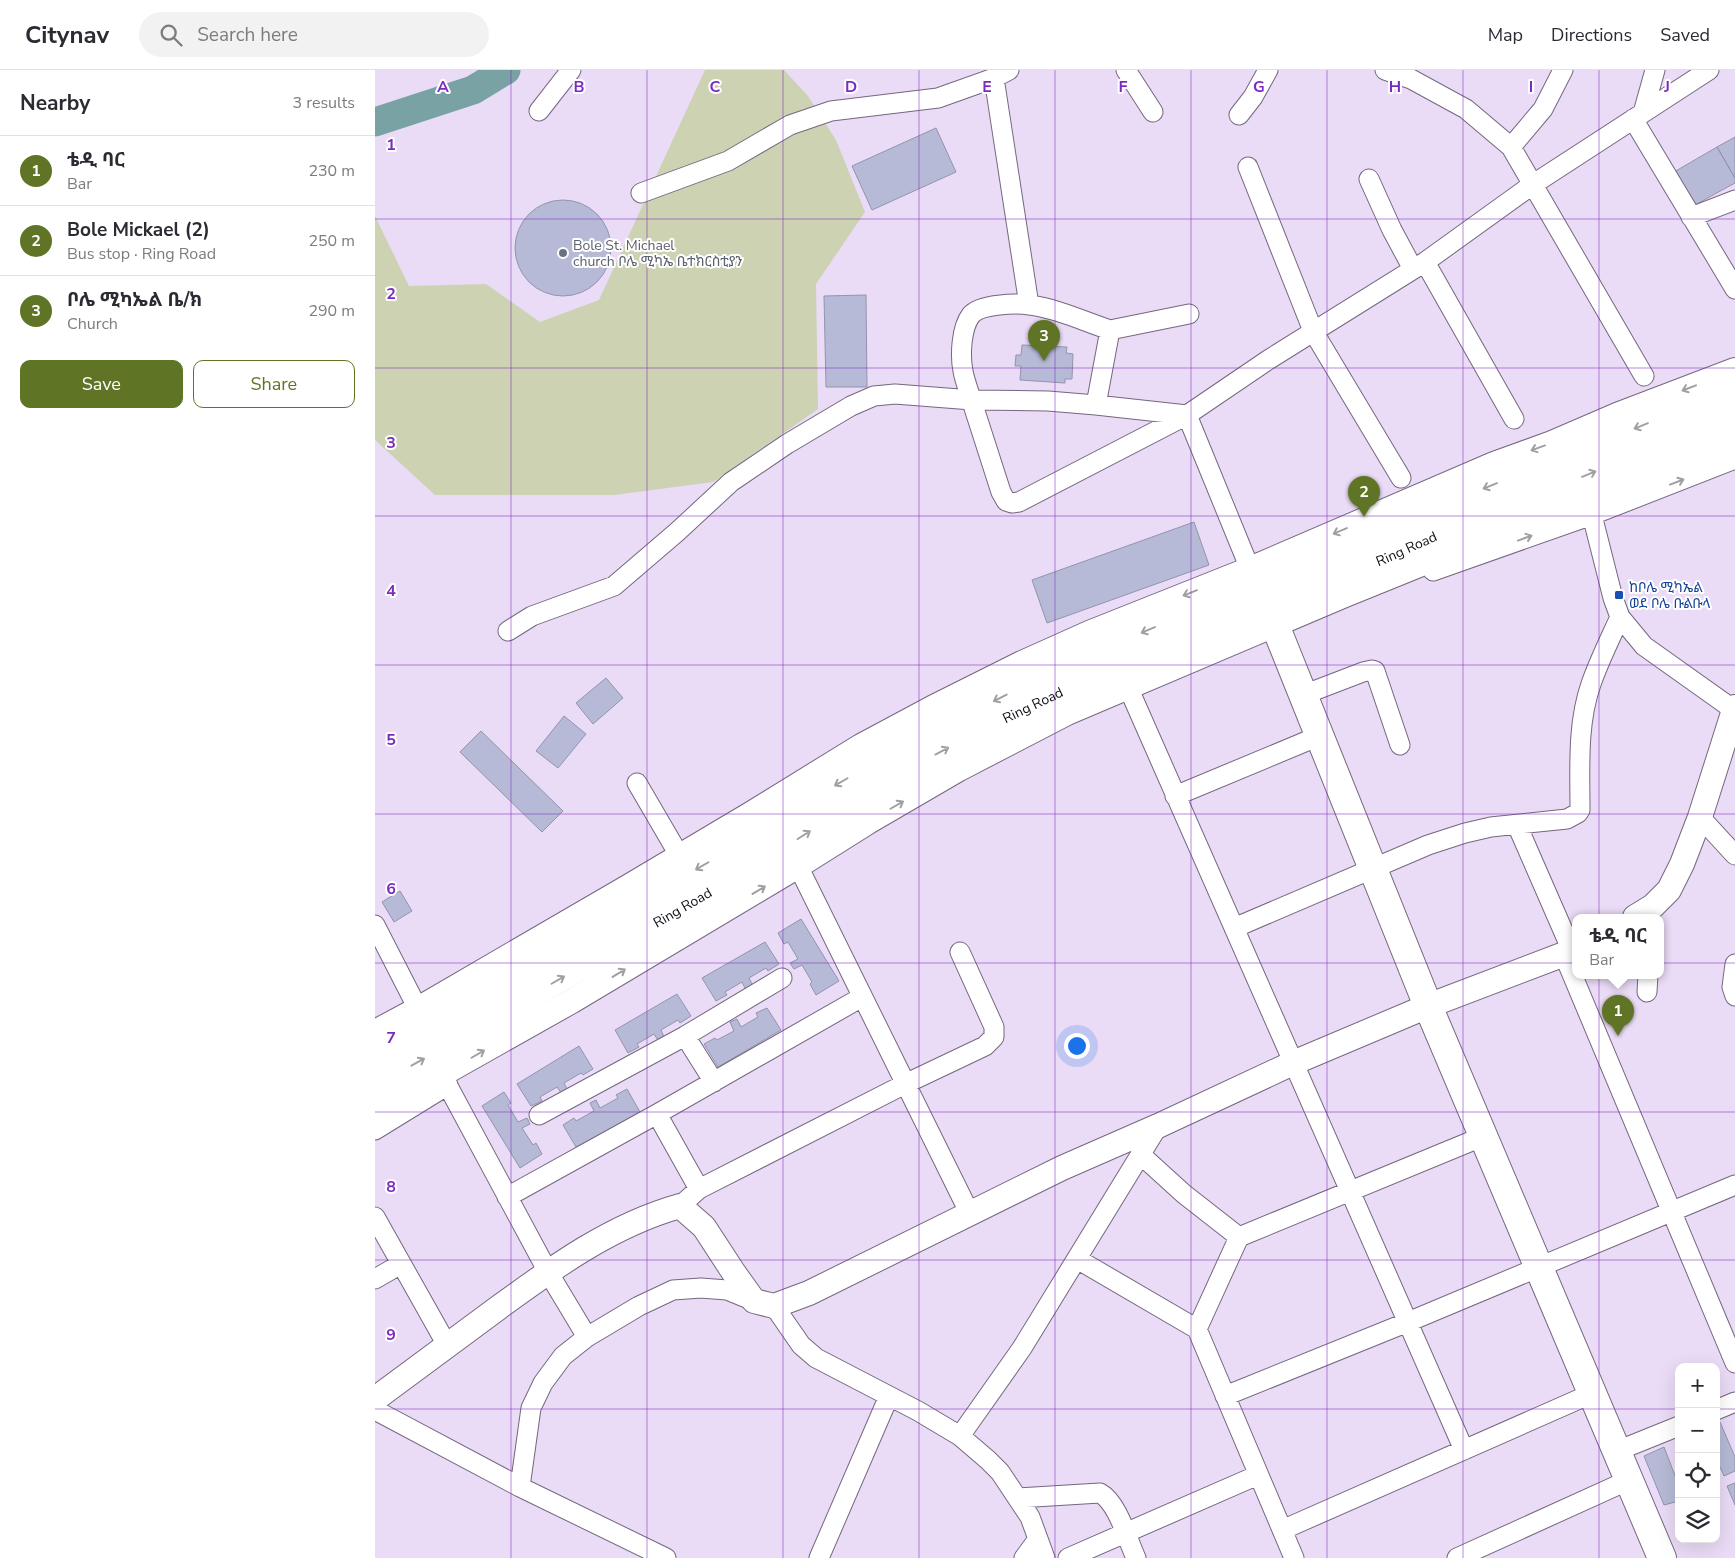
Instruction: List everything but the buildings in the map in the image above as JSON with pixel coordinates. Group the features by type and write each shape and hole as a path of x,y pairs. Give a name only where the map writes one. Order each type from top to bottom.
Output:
{"main road":[{"name":"Ring Road","path":"375,1085 761,862 910,768 997,722 1087,679 1381,560 1440,520 1735,388"},
{"name":"Ring Road","path":"375,1057 453,1014 837,785 914,741 1019,688 1099,651 1367,539 1440,520 1735,416"},
{"path":"1275,625 1428,1006 1662,1558"}],"street":[{"path":"539,111 571,70"},
{"path":"1127,70 1153,112"},
{"path":"1239,115 1253,97 1268,70"},
{"path":"1385,70 1411,79 1466,108 1511,147 1644,376"},
{"path":"1511,147 1543,109 1563,70"},
{"path":"1655,70 1638,116 1691,216 1735,289"},
{"path":"1189,314 1110,330 1063,312 1029,305 982,308 971,315 961,350 963,373 1001,492 1006,501 1012,503 1019,502 1187,415 1313,331 1419,265 1532,185 1709,70"},
{"path":"641,193 728,161 790,125 831,111 938,98 1001,74 1029,305"},
{"path":"1248,167 1313,331 1401,478"},
{"path":"1369,179 1393,230 1419,265 1514,419"},
{"path":"1691,216 1735,200"},
{"path":"1096,405 1110,330"},
{"path":"375,1032 418,1009 749,815 861,746 1022,663 1080,637 1251,569 1494,464 1552,443 1617,415 1735,370"},
{"path":"508,631 532,616 614,586 731,482 787,444 851,406 874,396 895,394 972,400 1048,401 1187,415"},
{"path":"1187,415 1251,569"},
{"path":"375,1130 445,1080 868,822 959,769 1067,713 1345,595 1735,437"},
{"path":"1345,595 1415,577 1592,515 1735,459"},
{"path":"1592,515 1613,598 1620,617 1644,646 1734,708 1700,817 1682,864 1669,890 1647,914"},
{"path":"1234,928 1428,844 1491,827 1567,819 1578,813 1580,810 1580,751 1584,712 1590,685 1620,617"},
{"path":"1303,695 1368,670 1375,671 1400,745"},
{"path":"1128,688 1464,1450"},
{"path":"1175,796 1319,736"},
{"path":"637,783 679,855"},
{"path":"1700,817 1735,855"},
{"path":"520,1487 531,1408 543,1383 563,1356 587,1337 639,1306 673,1290 701,1288 727,1290 764,1303 809,1293 1062,1168 1293,1063 1428,1006 1571,952 1517,825"},
{"path":"798,866 970,1214"},
{"path":"375,925 418,1009"},
{"path":"375,1399 548,1272 590,1244 662,1211 680,1206 699,1189 905,1084 985,1046 994,1037 994,1028 960,952"},
{"path":"1735,964 1731,986 1735,996"},
{"path":"539,1115 685,1036 782,978"},
{"path":"1581,979 1671,1212 1731,1340 1735,1363"},
{"path":"507,1197 862,997"},
{"path":"685,1036 714,1082"},
{"path":"375,1112 445,1080"},
{"path":"445,1080 548,1272 587,1337"},
{"path":"657,1114 699,1189"},
{"path":"961,1436 1022,1348 1158,1126"},
{"path":"1197,1329 1239,1236 1290,1217 1350,1190 1483,1136"},
{"path":"1140,1154 1183,1194 1239,1236"},
{"path":"1225,1396 1409,1322 1735,1185"},
{"path":"680,1206 704,1227 734,1273 764,1303 801,1345 816,1358 961,1436 1000,1472 1030,1517 1045,1558"},
{"path":"375,1216 447,1345"},
{"path":"1077,1259 1197,1329 1294,1558"},
{"path":"375,1279 401,1264"},
{"path":"1282,1530 1593,1393"},
{"path":"819,1558 889,1396"},
{"path":"1720,1408 1735,1402"},
{"path":"375,1410 520,1487 666,1558"},
{"path":"1617,1451 1675,1428"},
{"path":"1068,1558 1258,1475"},
{"path":"1457,1558 1629,1480"},
{"path":"1018,1498 1100,1493 1108,1497 1136,1558"},
{"path":"1024,1558 1038,1539"}],"green space":[{"path":"705,70 784,70 808,96 836,140 865,212 816,284 818,409 713,482 614,495 435,495 375,440 375,216 409,286 486,284 540,322 599,300"}],"waterway":[{"path":"375,122 473,90 506,70"}],"place":[{"name":"Bole St. Michael church ቦሌ ሚካኤ ቤተክርስቲያን","path":"563,253"},
{"name":"ቦሌ ሚካኤል ቤ/ክ","path":"1044,361"},
{"name":"Bole Mickael (2)","path":"1364,517"},
{"name":"ከቦሌ ሚካኤል ወደ ቦሌ ቡልቡላ","path":"1619,595"},
{"name":"ቴዲ ባር","path":"1618,1036"}]}
